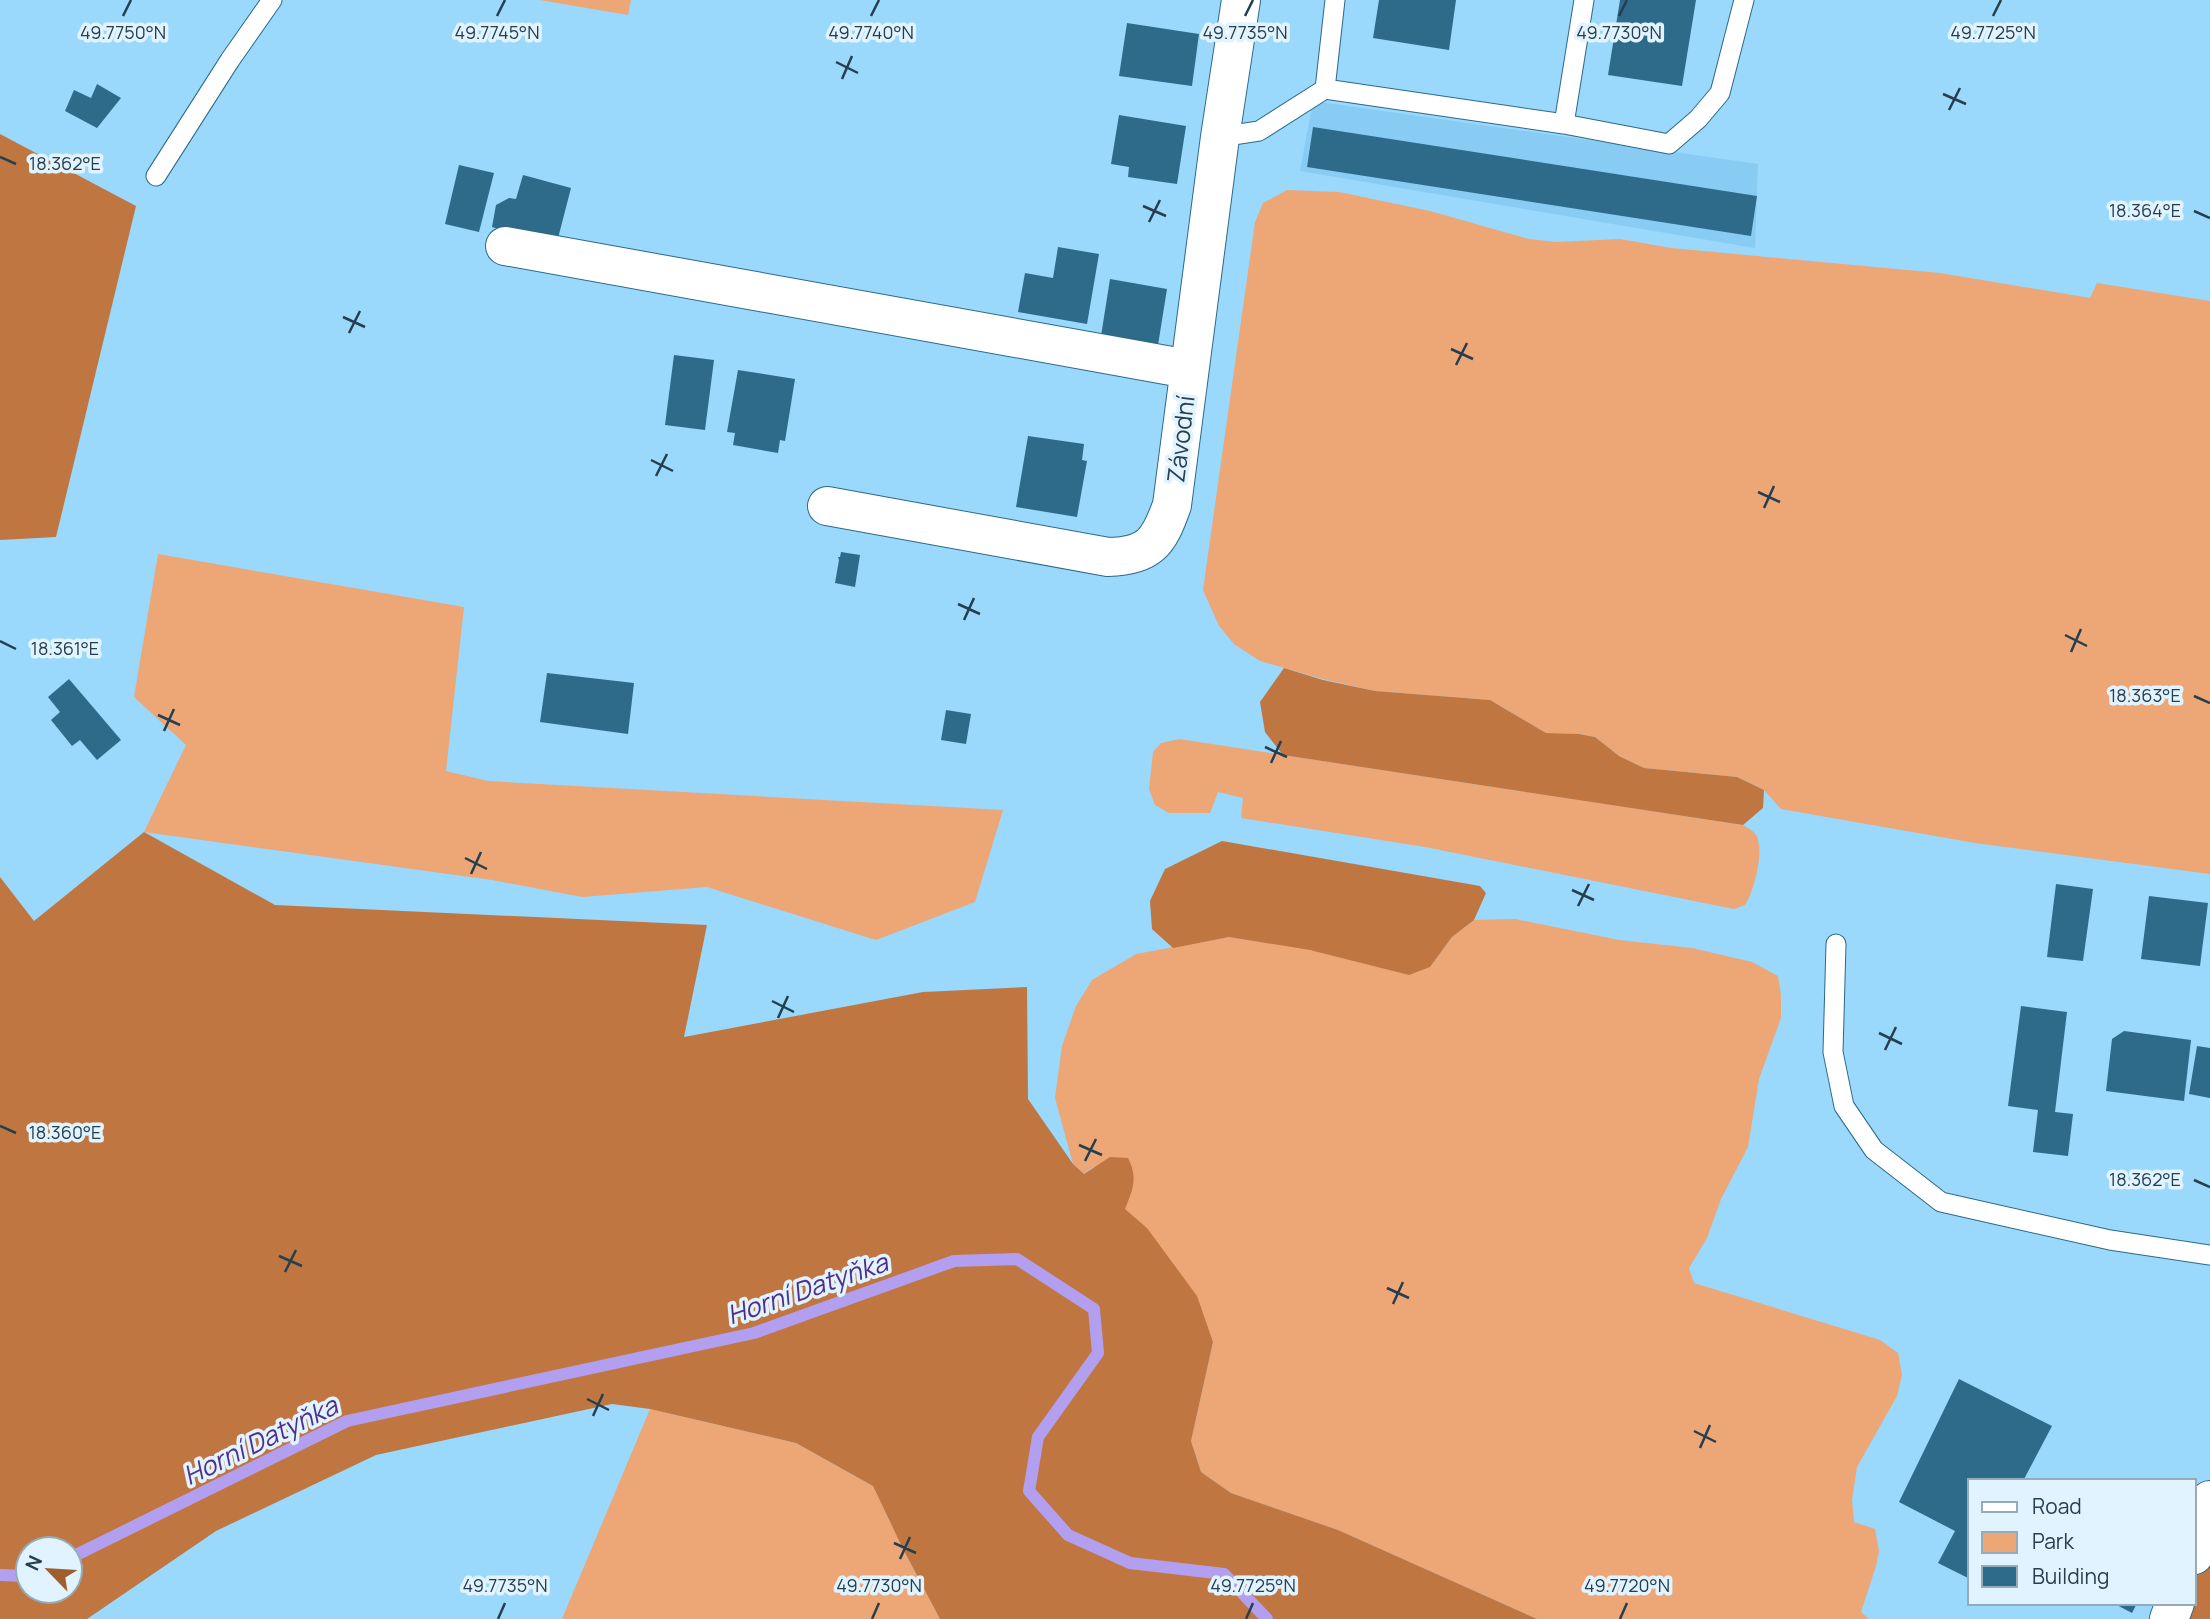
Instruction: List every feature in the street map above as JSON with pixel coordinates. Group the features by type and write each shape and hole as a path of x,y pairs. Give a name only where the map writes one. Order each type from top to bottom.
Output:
{"street":[{"name":"Závodní","path":"827,506 1108,557 1128,556 1143,551 1162,533 1172,505 1188,369 1241,0"},
{"path":"505,246 1188,369"},
{"path":"2196,1550 2207,1522 2210,1500"}],"lane":[{"path":"156,176 229,60 272,0"},
{"path":"1325,89 1335,0"},
{"path":"1564,124 1584,0"},
{"path":"1220,137 1259,131 1325,89 1564,124 1669,144 1698,119 1720,93 1744,0"},
{"path":"1836,944 1833,1052 1844,1106 1874,1150 1941,1202 2110,1240 2210,1255"}],"shaded area":[{"path":"1313,101 1758,164 1755,248 1300,171"},
{"path":"0,134 136,206 56,537 0,540"},
{"path":"1284,668 1375,691 1490,700 1546,733 1595,737 1619,756 1644,768 1737,777 1764,790 1763,808 1743,825 1283,755 1265,732 1260,702"},
{"path":"144,832 275,905 707,925 684,1037 923,992 1027,987 1028,1099 1073,1164 1084,1174 1110,1157 1128,1158 1133,1172 1133,1184 1125,1209 1147,1228 1197,1296 1213,1342 1191,1441 1201,1472 1231,1493 1338,1530 1537,1619 940,1619 873,1486 796,1443 650,1409 612,1404 376,1455 216,1531 87,1619 0,1619 0,877 34,921"},
{"path":"1222,841 1480,886 1486,893 1474,920 1452,937 1430,967 1409,975 1310,950 1229,937 1173,948 1152,929 1150,901 1165,869"},
{"path":"2210,1524 2210,1619 2169,1619 2174,1605 2196,1605 2196,1551"}],"green space":[{"path":"540,0 631,0 628,15"},
{"path":"1287,190 1339,192 1430,211 1529,239 1556,242 1620,239 1671,248 1940,273 2090,298 2097,283 2210,301 2210,874 1975,843 1781,809 1764,790 1737,777 1644,768 1619,756 1595,737 1546,733 1490,700 1375,691 1260,661 1234,644 1219,626 1203,590 1255,222 1263,203"},
{"path":"158,554 464,607 446,771 488,781 1003,810 975,902 876,940 707,887 582,897 492,880 144,832 186,745 134,697"},
{"path":"1179,739 1743,825 1755,833 1758,841 1759,860 1755,881 1745,905 1734,909 1425,847 1241,818 1243,798 1218,792 1210,813 1169,813 1155,805 1149,789 1153,752 1161,743"},
{"path":"1515,919 1619,940 1692,948 1752,962 1778,976 1781,1018 1759,1079 1748,1147 1721,1199 1707,1238 1689,1268 1694,1283 1880,1340 1898,1353 1902,1375 1897,1396 1857,1467 1852,1500 1854,1522 1875,1529 1879,1551 1861,1612 1869,1619 1537,1619 1338,1530 1231,1493 1201,1472 1191,1441 1213,1342 1147,1228 1124,1209 1093,1167 1084,1174 1073,1164 1055,1098 1062,1046 1076,1006 1092,980 1136,954 1229,937 1430,967 1452,937 1474,920"},
{"path":"650,1409 796,1443 873,1486 940,1619 562,1619"}],"building":[{"path":"1379,0 1456,0 1449,50 1373,38"},
{"path":"1620,0 1696,0 1682,86 1608,75"},
{"path":"1127,23 1199,34 1192,86 1119,76"},
{"path":"97,84 121,98 97,128 65,111 74,90 91,98"},
{"path":"1119,115 1186,126 1177,184 1128,177 1129,167 1111,164"},
{"path":"1313,127 1757,196 1751,236 1307,167"},
{"path":"459,165 494,173 479,232 445,224"},
{"path":"523,175 571,188 556,246 492,227 496,205 509,198 516,199"},
{"path":"1058,247 1099,254 1087,324 1018,312 1025,273 1053,278"},
{"path":"1110,279 1167,289 1158,345 1101,336"},
{"path":"674,355 714,360 705,430 665,425"},
{"path":"738,370 795,379 785,441 780,440 778,453 733,445 735,433 727,432"},
{"path":"1028,436 1084,444 1082,460 1087,461 1077,517 1016,507"},
{"path":"841,552 860,555 855,587 835,583"},
{"path":"547,673 634,683 628,734 540,722"},
{"path":"69,679 121,740 97,760 80,740 72,746 51,720 60,712 48,697"},
{"path":"946,710 971,714 966,744 941,740"},
{"path":"2056,884 2093,889 2083,961 2047,957"},
{"path":"2149,896 2208,903 2200,966 2141,959"},
{"path":"2021,1006 2067,1012 2055,1112 2073,1114 2068,1156 2033,1152 2038,1110 2008,1106"},
{"path":"2124,1031 2191,1040 2184,1101 2106,1091 2112,1039"},
{"path":"2197,1046 2210,1048 2210,1098 2189,1094"},
{"path":"1959,1379 2052,1426 2024,1479 1968,1479 1968,1578 1938,1563 1955,1531 1899,1502"},
{"path":"2117,1605 2136,1605 2132,1613"}],"waterway":[{"name":"Horní Datyňka","path":"84,1551 347,1421 754,1333 954,1261 1017,1259 1094,1309 1098,1353 1038,1437 1029,1491 1068,1535 1130,1563 1224,1574 1267,1619"},
{"name":"Horní Datyňka","path":"0,1575 14,1576"}]}
